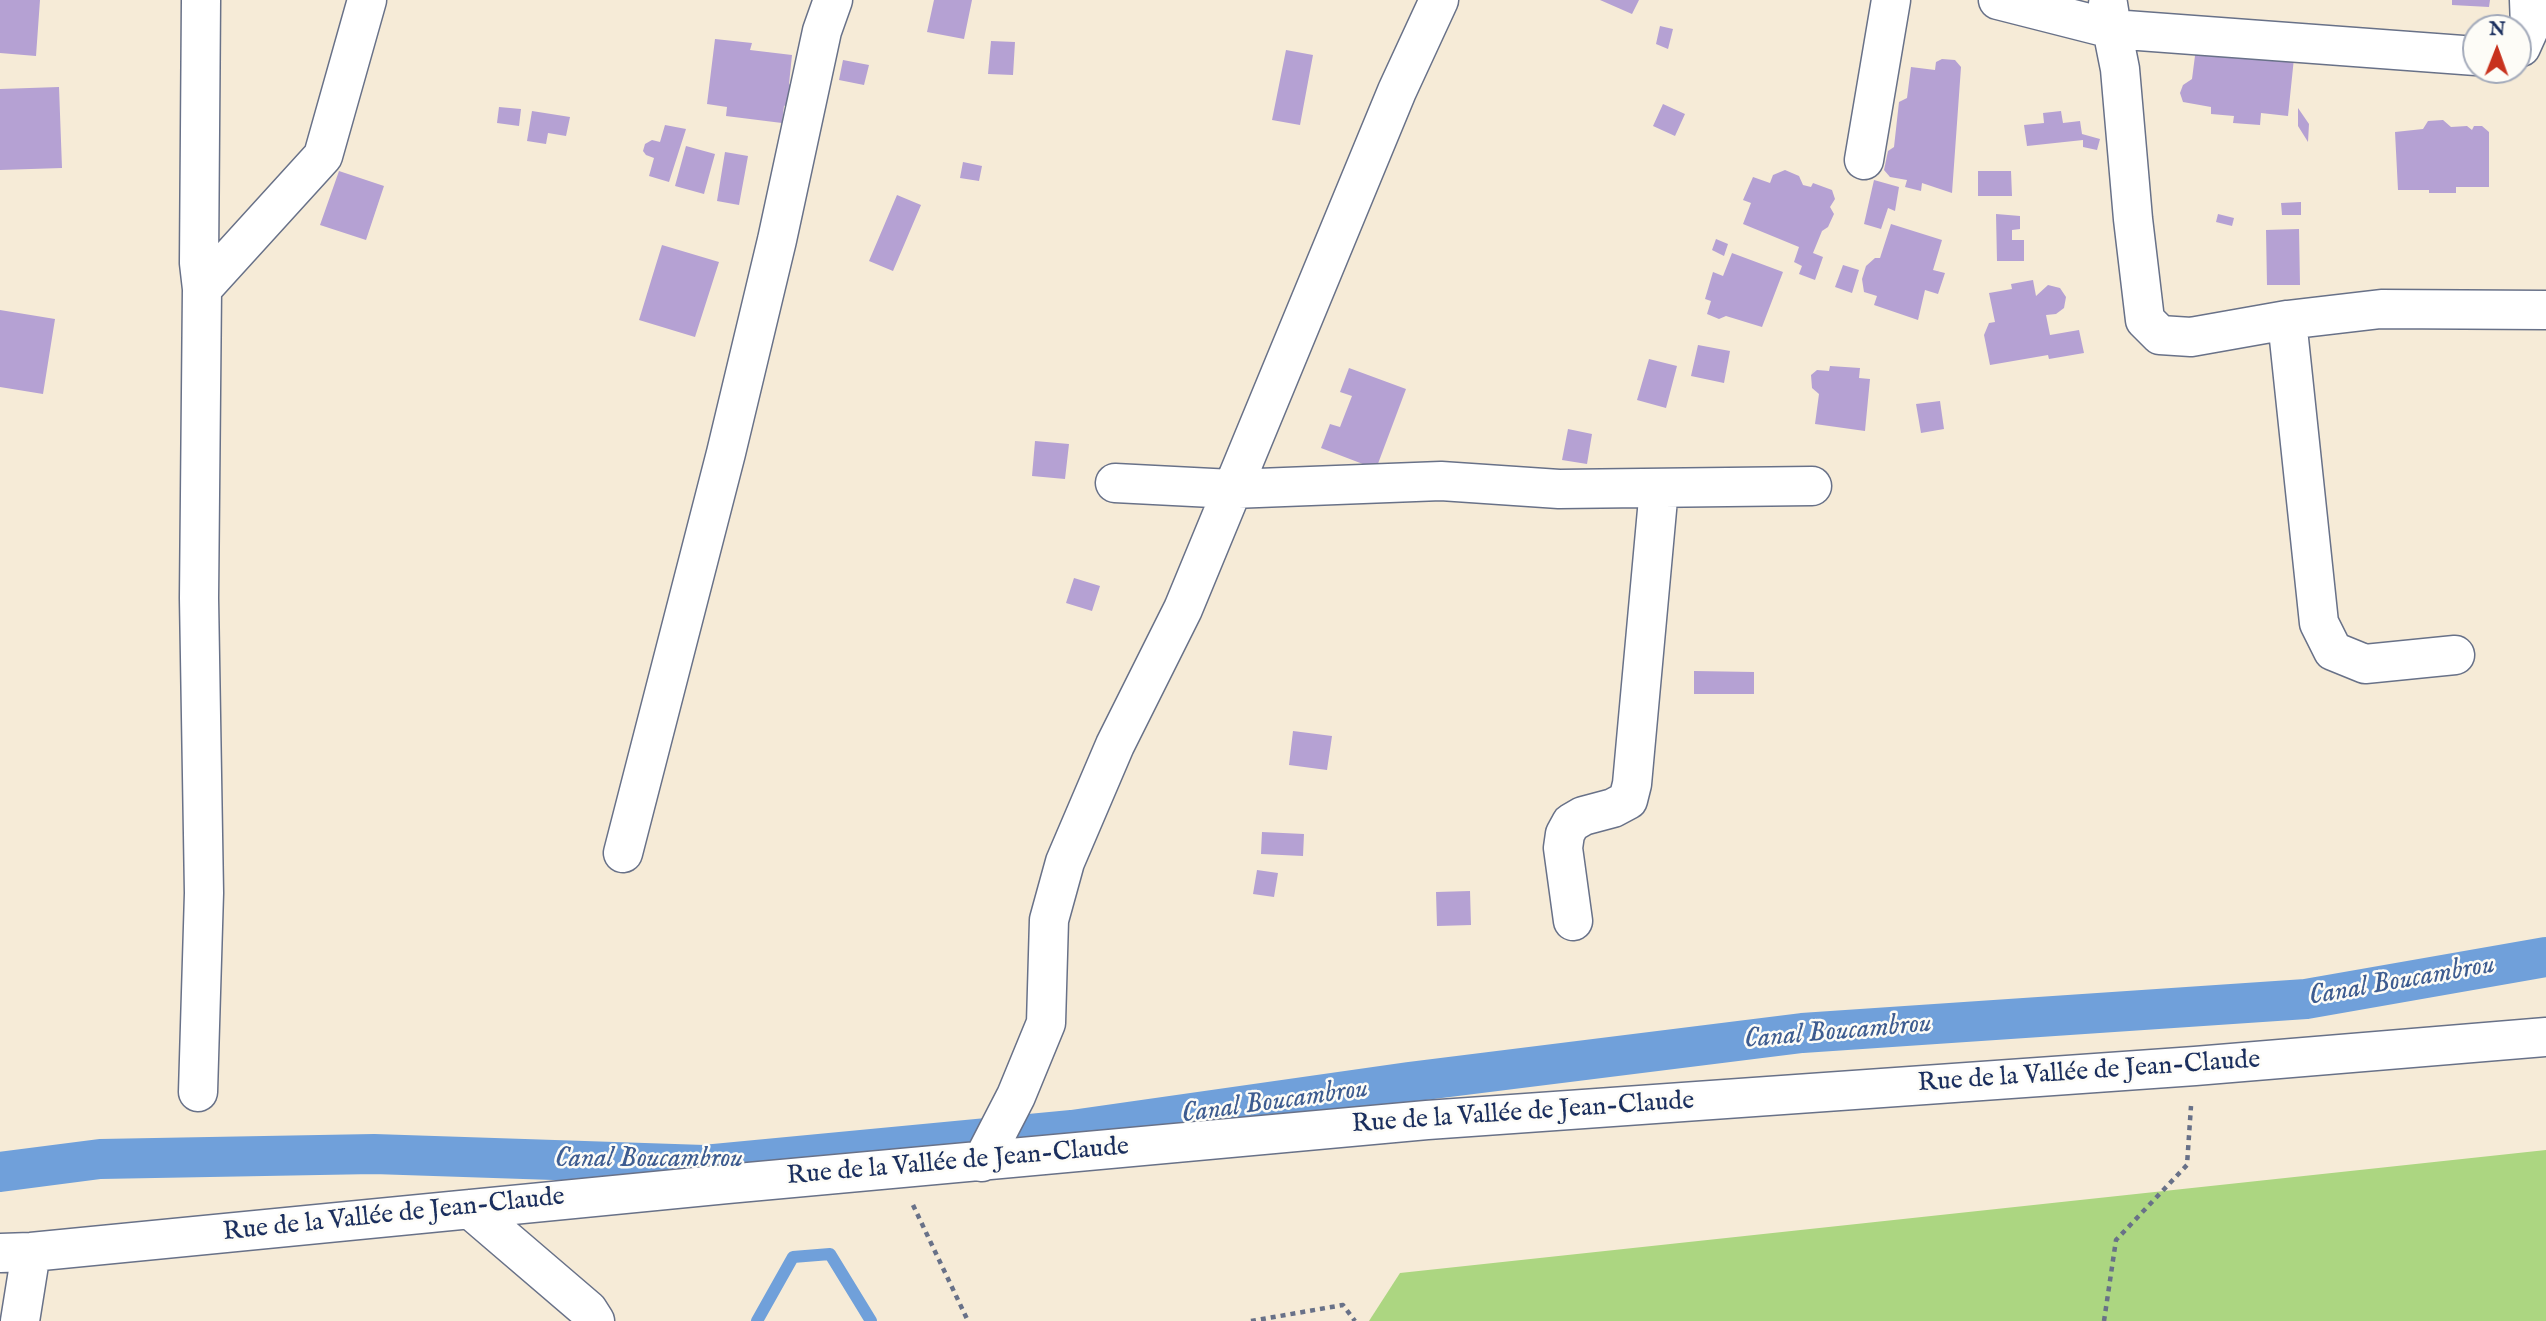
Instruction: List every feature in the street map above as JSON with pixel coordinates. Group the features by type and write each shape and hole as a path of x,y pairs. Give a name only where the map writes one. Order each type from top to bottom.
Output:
{"street":[{"path":"198,1092 204,893 200,598 202,289 198,263 201,0"},
{"path":"202,289 323,156 368,0"},
{"path":"982,1162 1016,1096 1046,1023 1049,920 1065,862 1115,745 1183,609 1397,91 1439,0"},
{"path":"1864,160 1891,0"},
{"path":"1998,0 2462,53"},
{"path":"2110,14 2120,69 2145,320 2160,335 2191,337 2287,320 2381,309 2546,310"},
{"path":"622,853 726,453 827,16"},
{"path":"2287,320 2319,622 2333,651 2365,664 2455,655"},
{"path":"1115,483 1232,489 1441,481 1559,489 1812,486"},
{"path":"1573,921 1563,848 1565,834 1571,823 1583,816 1613,808 1629,800 1659,488"},
{"name":"Rue de la Vallée de Jean-Claude","path":"15,1252 1427,1120 2195,1066 2546,1037"},
{"path":"470,1209 588,1310 595,1321"},
{"path":"15,1252 20,1321"}],"path":[{"path":"2104,1321 2116,1240 2187,1165 2195,1066"},
{"path":"897,1170 968,1321"},
{"path":"1251,1321 1343,1305 1355,1321"}],"green space":[{"path":"2546,1150 2546,1321 1369,1321 1400,1273"}],"building":[{"path":"0,0 40,0 36,56 0,53"},
{"path":"934,0 972,0 964,39 927,32"},
{"path":"1600,0 1639,0 1632,14"},
{"path":"2452,0 2490,0 2489,7 2452,5"},
{"path":"1660,26 1673,29 1668,49 1656,44"},
{"path":"715,39 752,43 750,50 792,55 789,84 796,90 795,101 784,106 782,123 726,116 727,107 707,104"},
{"path":"991,41 1015,42 1013,75 988,74"},
{"path":"2196,48 2294,58 2288,116 2261,113 2260,125 2233,123 2234,116 2211,114 2211,107 2183,102 2180,93 2183,85 2192,79"},
{"path":"1286,50 1313,55 1300,125 1272,120"},
{"path":"1942,59 1955,60 1961,67 1952,193 1922,183 1921,191 1905,187 1907,180 1890,177 1884,170 1888,151 1894,147 1899,102 1907,98 1911,67 1935,70 1936,62"},
{"path":"843,60 869,65 864,85 839,80"},
{"path":"59,87 62,168 0,170 0,89"},
{"path":"1663,104 1685,114 1675,136 1653,126"},
{"path":"499,107 521,109 519,126 497,123"},
{"path":"2298,108 2309,124 2308,142 2298,126"},
{"path":"532,111 570,117 566,136 548,133 546,144 527,141"},
{"path":"2061,111 2063,123 2080,121 2082,134 2100,139 2097,150 2083,147 2083,140 2027,146 2024,125 2044,123 2043,113"},
{"path":"2443,120 2451,127 2467,126 2472,130 2474,126 2482,126 2489,132 2489,187 2456,187 2456,193 2398,190 2395,132 2423,129 2428,121"},
{"path":"665,125 686,129 669,182 649,176 654,158 643,151 645,144 652,140 660,142"},
{"path":"686,146 715,154 704,194 675,186"},
{"path":"725,152 748,156 739,205 717,201"},
{"path":"963,162 982,166 979,181 960,178"},
{"path":"1785,170 1799,176 1803,185 1811,187 1813,183 1832,190 1835,199 1830,207 1834,214 1828,227 1822,231 1813,253 1823,257 1815,280 1799,274 1802,266 1794,262 1799,247 1743,224 1751,203 1743,200 1753,177 1770,183 1773,175"},
{"path":"339,171 384,186 366,240 320,225"},
{"path":"1978,171 2011,171 2012,196 1978,196"},
{"path":"1874,180 1899,187 1895,211 1888,208 1881,229 1864,224"},
{"path":"897,195 921,205 893,271 869,261"},
{"path":"2301,202 2301,215 2282,215 2281,203"},
{"path":"1996,214 2020,216 2020,229 2012,230 2012,240 2024,240 2024,261 1997,261"},
{"path":"2218,214 2234,218 2232,226 2216,222"},
{"path":"1891,224 1942,240 1933,270 1945,273 1938,294 1925,290 1918,320 1874,305 1877,296 1864,292 1862,279 1866,266 1875,258 1880,258"},
{"path":"2299,229 2300,285 2267,285 2266,230"},
{"path":"1716,239 1728,244 1724,256 1712,250"},
{"path":"662,245 719,262 695,337 639,320"},
{"path":"1732,253 1783,272 1762,327 1726,316 1719,319 1707,314 1711,301 1705,299 1713,272 1723,276"},
{"path":"1843,265 1859,270 1852,293 1835,287"},
{"path":"2033,280 2036,296 2048,285 2060,288 2066,297 2064,308 2056,314 2046,315 2050,335 2079,330 2084,353 2049,359 2048,355 1990,365 1984,335 1989,323 1995,322 1989,293 2012,289 2011,284"},
{"path":"0,310 55,319 43,394 0,387"},
{"path":"1698,345 1730,351 1724,383 1691,376"},
{"path":"1649,359 1677,366 1666,408 1637,400"},
{"path":"1830,366 1860,368 1859,378 1870,379 1865,431 1815,424 1819,394 1812,388 1811,375 1817,370 1829,371"},
{"path":"1349,368 1406,389 1376,469 1321,448 1330,424 1340,427 1352,396 1340,392"},
{"path":"1940,401 1944,429 1921,433 1916,404"},
{"path":"1568,429 1592,434 1587,464 1562,460"},
{"path":"1035,441 1069,444 1065,479 1032,476"},
{"path":"1074,578 1100,586 1092,611 1066,603"},
{"path":"1694,671 1754,672 1754,694 1694,694"},
{"path":"1293,731 1332,736 1327,770 1289,765"},
{"path":"1262,832 1304,834 1303,856 1261,854"},
{"path":"1257,870 1278,873 1274,897 1253,894"},
{"path":"1470,891 1471,925 1437,926 1436,892"}],"waterway":[{"name":"Canal Boucambrou","path":"0,1172 100,1159 374,1154 704,1165 1072,1130 1409,1082 1802,1033 2306,999 2546,957"},
{"path":"757,1321 793,1257 830,1254 871,1321"}]}
